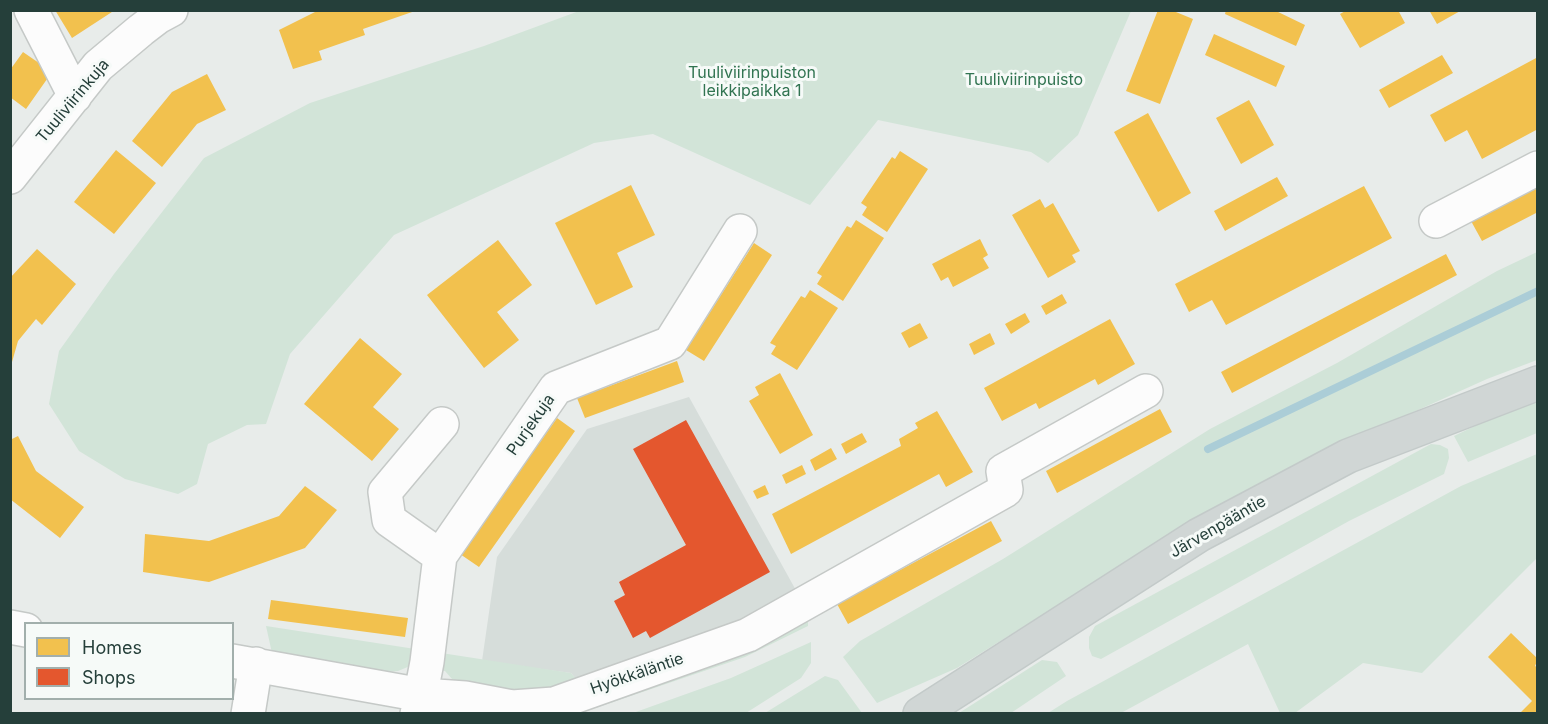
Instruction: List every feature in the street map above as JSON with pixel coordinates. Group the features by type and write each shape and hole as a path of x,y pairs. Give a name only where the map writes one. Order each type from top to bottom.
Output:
{"main road":[{"name":"Järvenpääntie","path":"920,714 1199,535 1348,456 1538,383"}],"street":[{"path":"32,10 75,96"},
{"name":"Tuuliviirinkuja","path":"14,163 75,96 136,20 158,17 171,10"},
{"path":"1436,221 1538,168"},
{"name":"Purjekuja","path":"419,704 440,556 556,388 670,343 740,231"},
{"name":"Hyökkäläntie","path":"244,663 419,704 465,698 513,707 554,704 748,635 1006,490 1003,471 1146,391"},
{"path":"440,556 389,520 385,492 442,424"},
{"path":"244,663 248,714"}],"shaded area":[{"path":"689,397 798,594 755,618 577,680 571,673 482,661 497,557 587,429"}],"green space":[{"path":"579,11 1131,11 1078,135 1048,163 1031,152 878,120 810,205 653,134 594,143 394,235 290,354 266,424 247,425 208,444 197,484 178,494 125,479 79,451 49,404 59,351 114,274 204,158 310,103 484,46"},
{"path":"1537,252 1537,360 1487,379 1327,451 1156,544 957,668 877,703 843,657 860,641 1003,559 1210,429 1337,363 1497,271"},
{"path":"1537,400 1537,433 1468,462 1454,436"},
{"path":"1431,444 1448,449 1449,458 1444,474 1349,521 1101,659 1092,656 1089,637 1095,626"},
{"path":"1537,454 1537,558 1422,673 1363,663 1295,713 1280,713 1248,644 1121,713 1048,713 1461,486"},
{"path":"804,619 808,621 808,626 745,657 581,713 562,714"},
{"path":"266,626 571,673 577,680 547,691 528,694 460,683 452,679 445,671 410,666 398,671 380,673 272,653"},
{"path":"811,642 811,663 801,678 746,713 633,713 731,678"},
{"path":"1042,660 1057,662 1066,676 1011,713 959,713"},
{"path":"825,676 838,680 862,713 765,713"}],"building: Homes":[{"path":"55,10 115,10 72,38"},
{"path":"319,10 415,11 363,29 365,35 319,51 322,60 293,69 279,30"},
{"path":"1158,10 1171,10 1193,19 1160,104 1126,91"},
{"path":"1226,10 1274,10 1305,25 1296,46 1225,14"},
{"path":"1347,10 1398,10 1405,23 1360,48 1340,14"},
{"path":"1429,10 1462,10 1437,24"},
{"path":"1214,34 1285,66 1276,87 1205,55"},
{"path":"23,52 52,72 26,109 10,97 10,70"},
{"path":"1442,55 1453,73 1389,108 1379,90"},
{"path":"1538,57 1538,129 1482,159 1467,130 1445,142 1430,115"},
{"path":"207,74 226,110 197,124 162,167 132,141 172,92"},
{"path":"1249,100 1274,145 1241,164 1216,118"},
{"path":"1148,113 1191,193 1158,212 1114,132"},
{"path":"116,150 156,183 114,234 74,202"},
{"path":"900,151 928,169 887,232 862,215 867,207 861,203 892,157 895,159"},
{"path":"1277,177 1288,196 1225,231 1214,211"},
{"path":"631,185 655,235 617,253 633,287 596,305 555,223"},
{"path":"1364,186 1392,238 1226,325 1212,300 1189,312 1175,284"},
{"path":"1538,186 1538,212 1482,241 1471,221"},
{"path":"1040,199 1045,208 1053,203 1080,251 1072,255 1076,262 1048,278 1012,215"},
{"path":"856,220 884,238 843,301 817,284 822,276 817,273 847,226 851,228"},
{"path":"980,239 988,255 983,258 989,268 953,287 948,277 941,281 932,264"},
{"path":"498,240 532,285 497,312 519,340 484,368 427,295"},
{"path":"754,243 772,255 704,361 686,350"},
{"path":"37,249 76,284 42,325 36,319 18,341 10,369 10,278"},
{"path":"1446,254 1457,275 1232,393 1221,372"},
{"path":"810,290 838,308 797,370 771,354 776,346 770,343 801,296 805,298"},
{"path":"1062,294 1067,303 1046,315 1041,306"},
{"path":"1025,313 1030,322 1011,334 1005,324"},
{"path":"1110,319 1135,364 1098,385 1095,379 1039,409 1036,403 1002,421 984,388"},
{"path":"920,323 928,338 909,348 901,333"},
{"path":"990,333 995,344 974,355 969,344"},
{"path":"360,338 402,374 373,407 399,429 372,461 304,404"},
{"path":"677,361 684,382 585,418 577,398"},
{"path":"780,373 813,435 780,454 749,401 759,395 755,387"},
{"path":"1160,409 1172,432 1057,493 1046,471"},
{"path":"937,411 973,472 946,487 939,474 791,554 772,514 901,446 899,439 918,428 915,423"},
{"path":"557,418 575,431 479,567 460,554"},
{"path":"862,433 867,442 846,454 841,444"},
{"path":"18,436 36,471 84,507 60,538 10,499 10,440"},
{"path":"831,448 837,459 815,471 810,460"},
{"path":"802,465 806,474 786,484 782,475"},
{"path":"765,485 769,494 757,499 753,491"},
{"path":"305,486 337,510 305,548 209,582 143,572 145,534 209,541 279,516"},
{"path":"991,521 1002,541 848,624 837,604"},
{"path":"271,600 408,618 405,637 268,619"},
{"path":"1511,633 1538,659 1535,666 1538,668 1538,714 1519,714 1532,701 1488,657"}],"building: Shops":[{"path":"686,420 770,572 650,638 646,631 633,638 614,601 625,595 619,582 686,545 633,449"}],"waterway":[{"path":"1208,449 1538,291"}],"park label":[{"name":"Tuuliviirinpuisto","path":"1024,80"},
{"name":"Tuuliviirinpuiston leikkipaikka 1","path":"752,82"}]}
